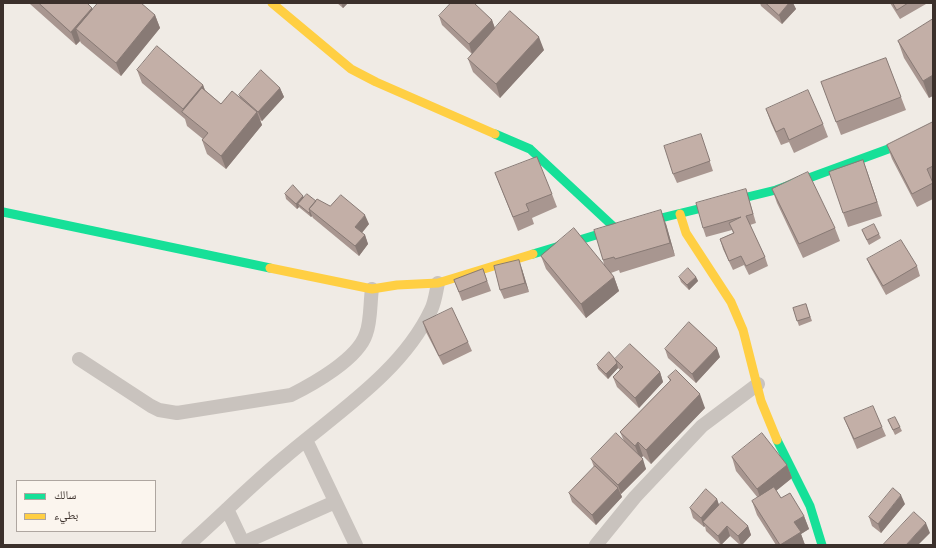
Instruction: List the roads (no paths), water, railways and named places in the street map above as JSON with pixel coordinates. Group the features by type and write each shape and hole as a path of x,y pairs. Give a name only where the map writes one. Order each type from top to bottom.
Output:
{"main road":[{"path":"272,3 351,69 376,82 530,149 616,229"},
{"path":"3,212 372,289 398,285 438,283 616,229 776,190 891,148 933,129"},
{"path":"680,214 686,233 731,302 743,330 758,384 761,401 773,432 810,506 822,545"}],"street":[{"path":"188,545 227,509 392,366 420,332 432,308 438,283"},
{"path":"79,359 138,399 159,410 177,413 291,396 308,387 357,351 366,334 372,289"},
{"path":"596,545 635,497 702,426 758,384"},
{"path":"306,440 356,545"},
{"path":"227,509 244,544 335,502"}]}
